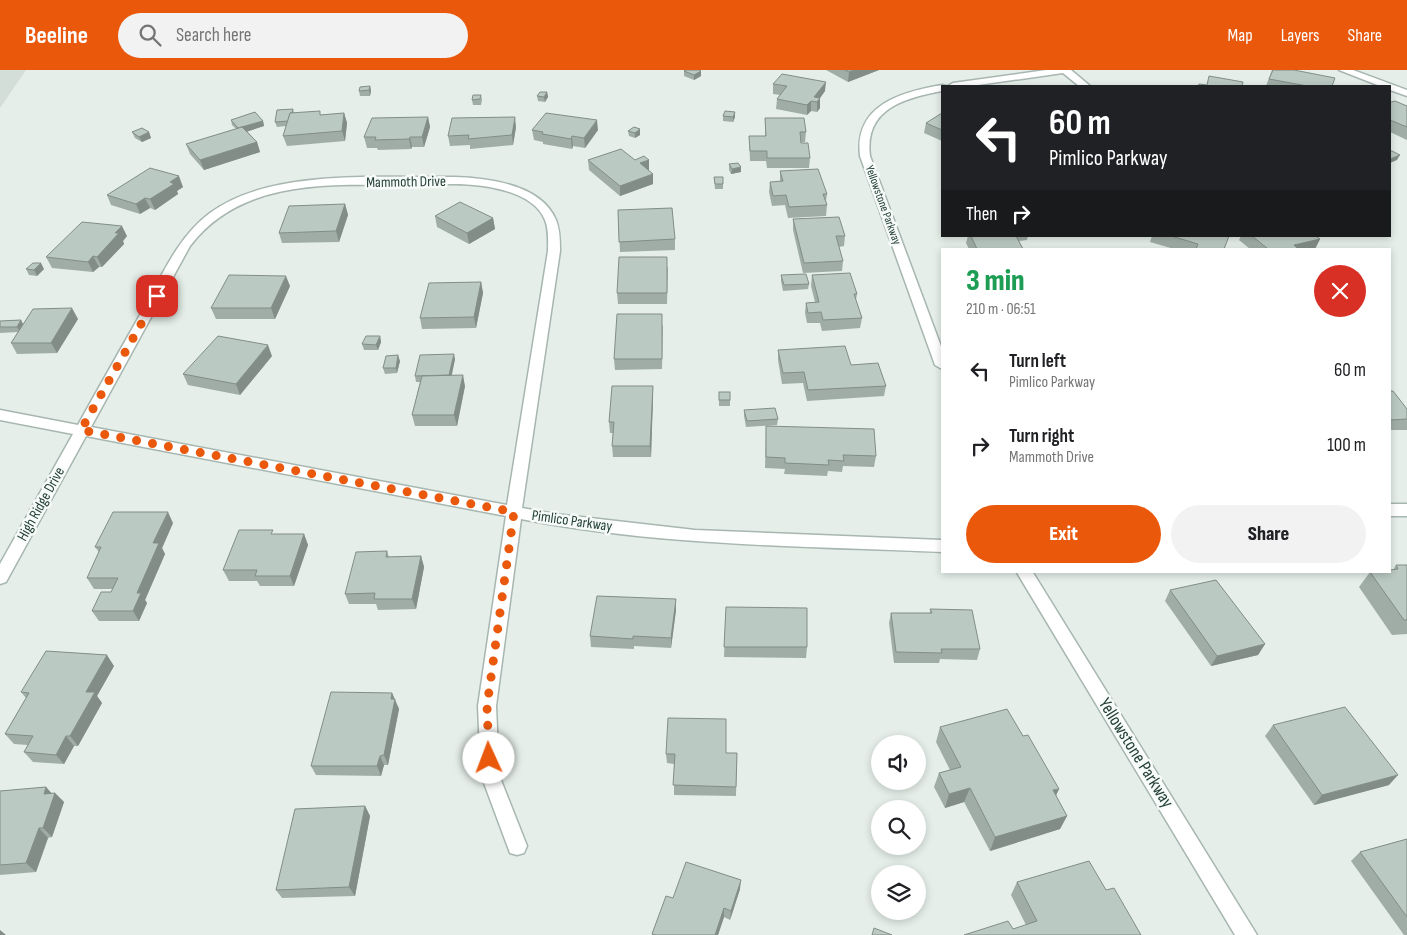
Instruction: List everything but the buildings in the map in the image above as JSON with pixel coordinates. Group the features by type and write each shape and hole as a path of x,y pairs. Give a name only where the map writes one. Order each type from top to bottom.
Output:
{"street":[{"path":"961,85 1065,70 1084,85"},
{"path":"1344,70 1385,85"},
{"path":"1391,87 1407,93"},
{"name":"Yellowstone Parkway","path":"941,88 924,90 902,98 869,122 864,135 865,156 941,361"},
{"name":"Mammoth Drive","path":"81,430 185,245 199,226 214,214 236,202 260,193 323,183 468,181 496,184 519,192 547,212 554,227 554,250 487,706 490,775 517,846"},
{"name":"Pimlico Parkway","path":"0,415 555,520 695,536 941,546"},
{"name":"High Ridge Drive","path":"0,578 81,430"},
{"path":"1391,510 1407,510"},
{"name":"Yellowstone Parkway","path":"1025,573 1246,935"}],"shaded area":[{"path":"0,70 26,70 0,108"}],"route":[{"path":"157,296 81,430 514,512 487,706 489,758"}]}
